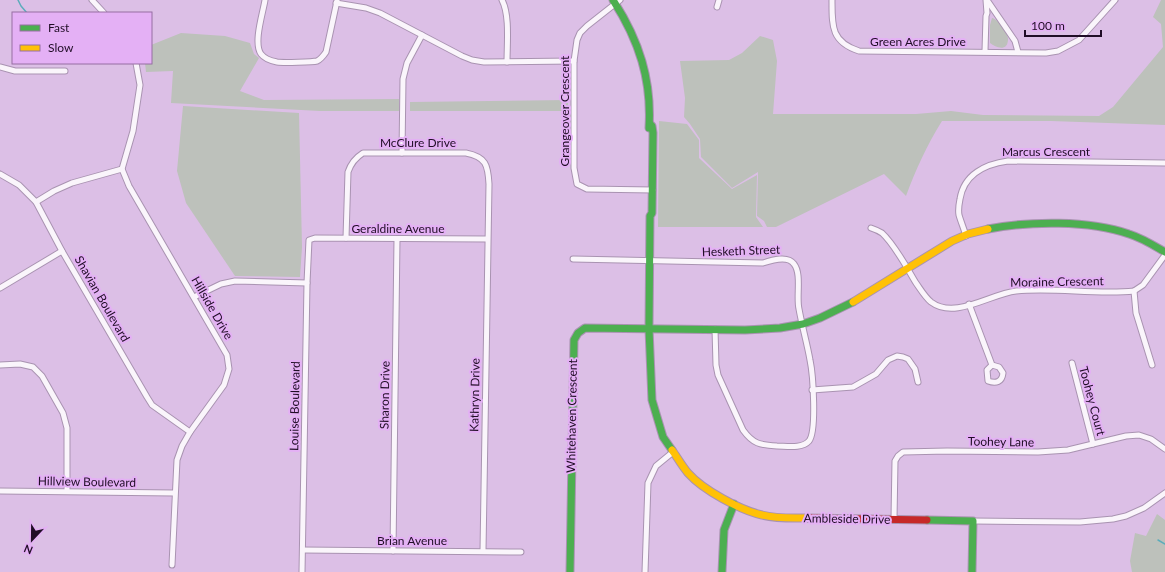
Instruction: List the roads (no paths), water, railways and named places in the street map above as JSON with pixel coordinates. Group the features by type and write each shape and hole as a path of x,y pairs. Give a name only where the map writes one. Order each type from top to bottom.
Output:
{"street":[{"path":"92,0 103,12"},
{"path":"265,0 258,45 261,54 267,59 277,62 317,61 322,57 326,52 337,1 380,13 472,60 484,62 574,62"},
{"path":"502,0 506,8 507,62"},
{"path":"717,7 719,0"},
{"name":"Green Acres Drive","path":"832,0 833,29 837,37 843,44 859,52 1058,51 1079,40 1115,0"},
{"path":"985,51 987,0"},
{"path":"987,0 1015,41 1018,52"},
{"name":"Grangeover Crescent","path":"616,1 580,33 575,49 574,168 577,184 587,189 650,190"},
{"name":"Ambleside Drive","path":"616,1 634,35 645,68 650,100 650,124 652,126 650,190 652,213 649,214 649,329 652,400 663,437 688,473 711,492 734,504 761,515 778,518 1080,522 1113,519 1126,516 1144,508 1165,494"},
{"path":"402,153 404,70 422,35"},
{"path":"36,202 54,191 72,183 122,169 134,131 140,85 136,64"},
{"path":"0,67 15,71 65,71"},
{"name":"McClure Drive","path":"346,238 348,172 351,164 357,157 363,153 466,153 476,155 482,159 486,165 489,184 487,239"},
{"name":"Marcus Crescent","path":"966,236 959,214 960,195 964,186 975,172 984,167 995,163 1008,161 1165,163"},
{"name":"Hillside Drive","path":"122,169 129,186 227,355 229,369 224,386 190,432 182,446 177,460 174,493 172,565"},
{"name":"Shavian Boulevard","path":"0,174 19,185 36,202 62,251 152,405 190,432"},
{"path":"649,329 751,330 802,324 834,312 864,296 906,267 955,240 966,236 990,229 1034,224 1080,224 1110,227 1134,235 1152,243 1165,253 1143,285 1134,290 1136,313 1152,365"},
{"name":"Moraine Crescent","path":"871,228 881,232 893,246 924,295 939,306 952,309 958,308 1015,291 1134,290"},
{"name":"Geraldine Avenue","path":"309,240 315,238 487,239"},
{"name":"Sharon Drive","path":"393,551 397,239"},
{"name":"Kathryn Drive","path":"483,551 487,239"},
{"name":"Louise Boulevard","path":"302,572 309,240"},
{"path":"0,288 62,251"},
{"path":"573,259 650,260"},
{"name":"Hesketh Street","path":"650,260 763,262 787,259 795,265 798,272 798,301 802,324"},
{"path":"194,297 221,284 235,281 307,283"},
{"path":"969,304 992,365"},
{"path":"715,329 716,365 718,376 743,430 755,443 769,446 798,446 805,444 810,440 813,427 811,362 802,324"},
{"name":"Whitehaven Crescent","path":"570,572 574,340 580,330 585,328 649,329"},
{"path":"812,390 852,387 876,374 888,360 897,356 908,360 915,369 918,382"},
{"path":"0,364 20,364 33,367 42,376 63,413 67,428 67,491"},
{"name":"Toohey Court","path":"1072,364 1093,444"},
{"name":"Toohey Lane","path":"894,519 895,461 903,452 1038,452 1068,450 1126,436 1139,435 1151,439 1165,449"},
{"path":"645,572 648,483 656,466 673,452"},
{"name":"Hillview Boulevard","path":"0,491 174,493"},
{"path":"722,572 722,536 724,526 734,504"},
{"path":"972,572 973,521"},
{"name":"Brian Avenue","path":"303,550 520,552"}],"waterway":[{"path":"18,0 26,12"},
{"path":"1158,540 1165,544"}]}
